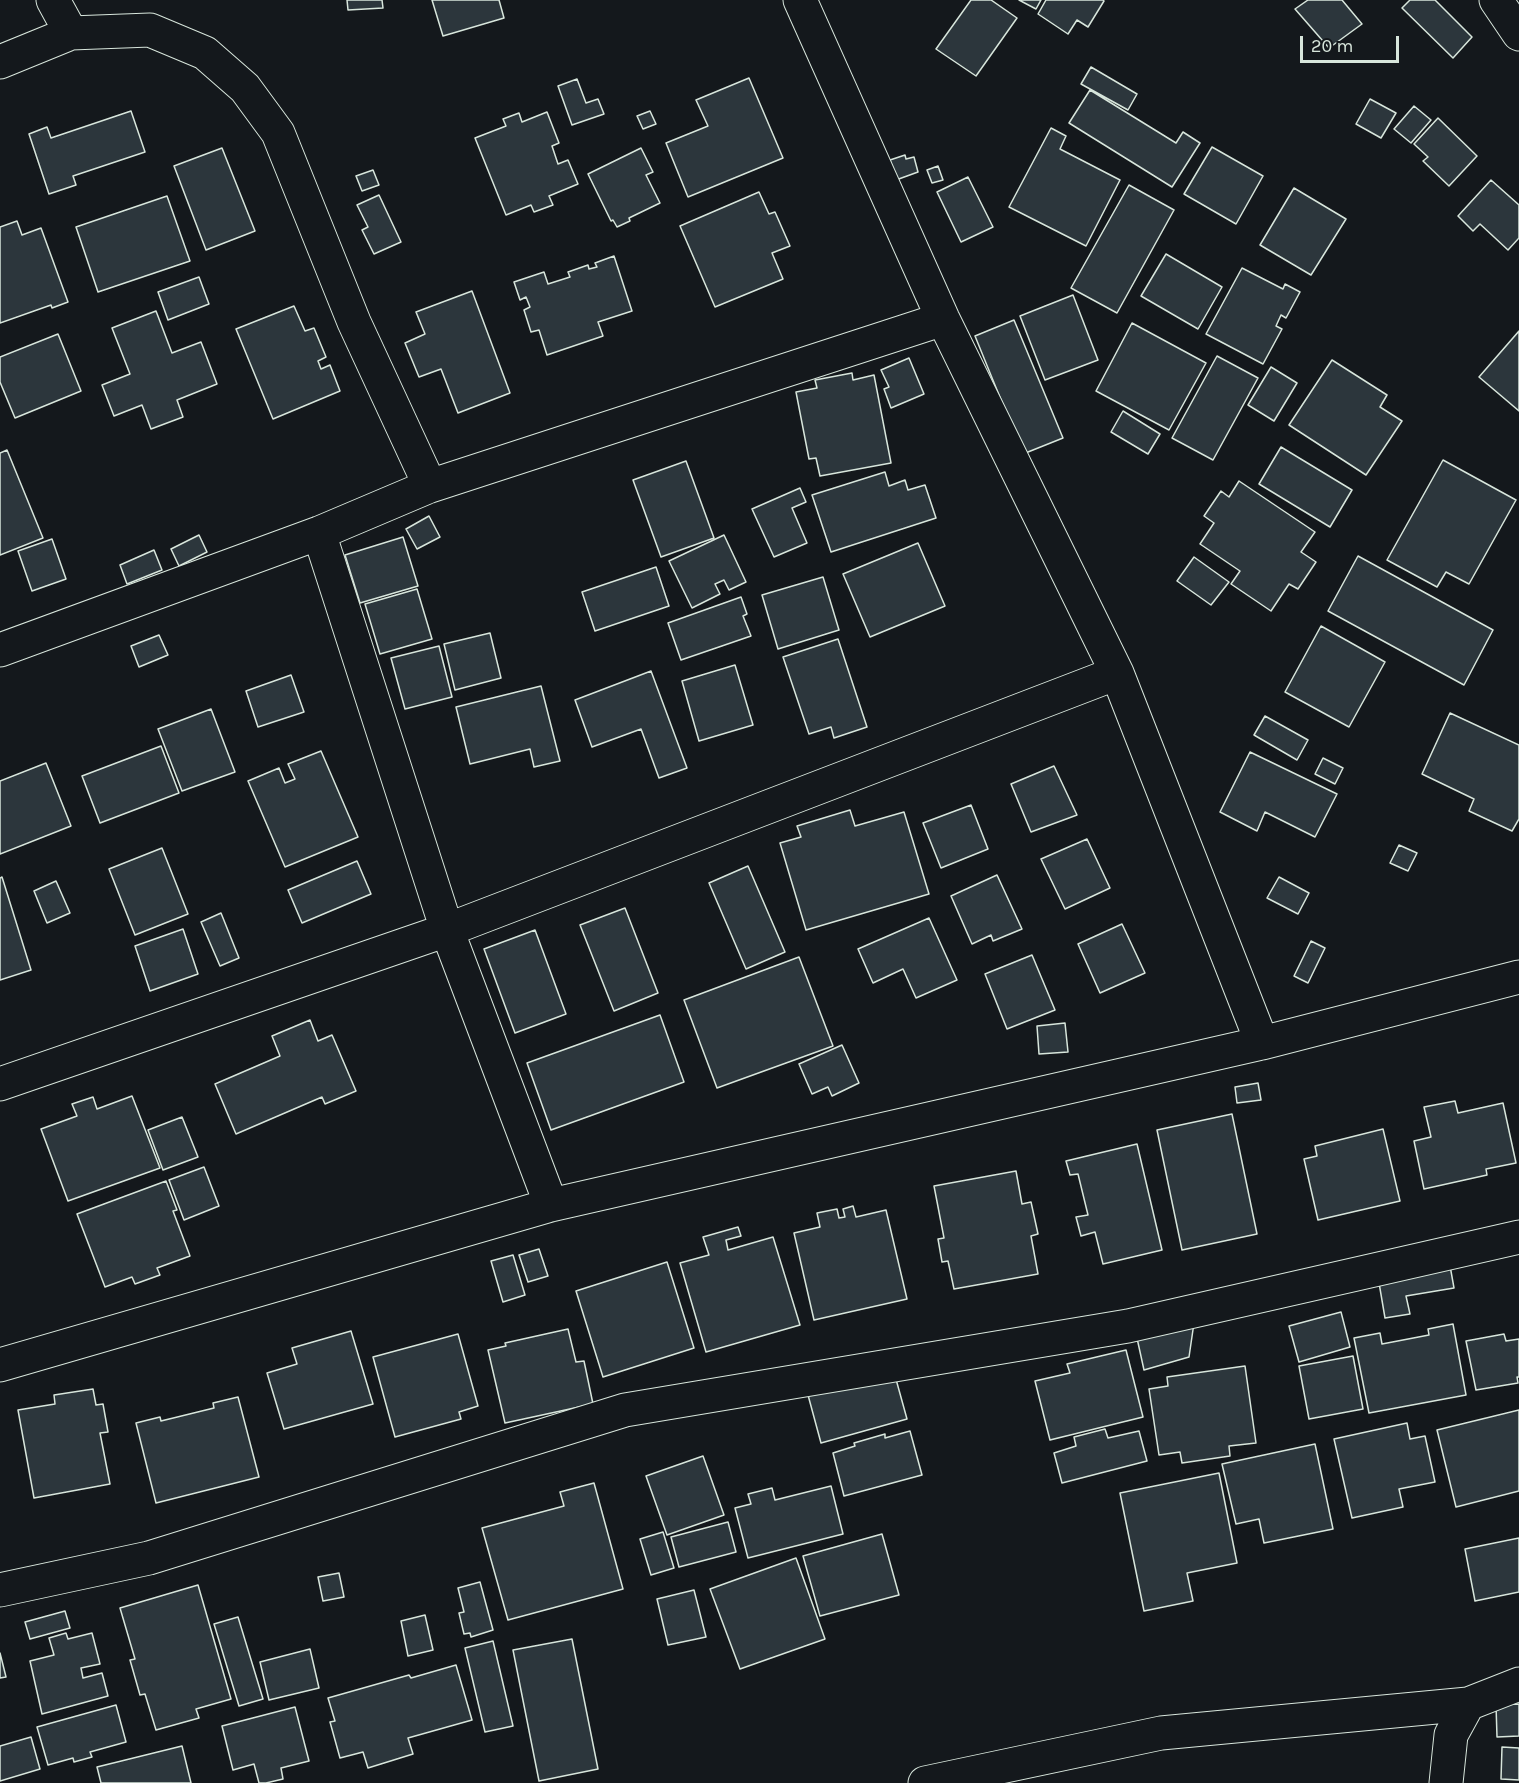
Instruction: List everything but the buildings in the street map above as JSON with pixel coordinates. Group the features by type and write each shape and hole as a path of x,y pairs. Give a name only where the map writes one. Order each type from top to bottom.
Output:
{"street":[{"path":"53,0 71,33"},
{"path":"801,0 943,320 1117,673 1262,1043"},
{"path":"1496,0 1519,34"},
{"path":"0,62 71,33 150,30 205,53 245,88 278,133 354,322 430,486"},
{"path":"0,650 319,533 430,486 943,320"},
{"path":"319,533 447,930 551,1205"},
{"path":"0,1084 447,930 1117,673"},
{"path":"0,1365 551,1205 1262,1043 1519,977"},
{"path":"0,1590 149,1558 625,1410 1128,1326 1519,1237"},
{"path":"925,1783 1161,1733 1468,1704 1519,1684"},
{"path":"1446,1783 1452,1735 1468,1704"}]}
